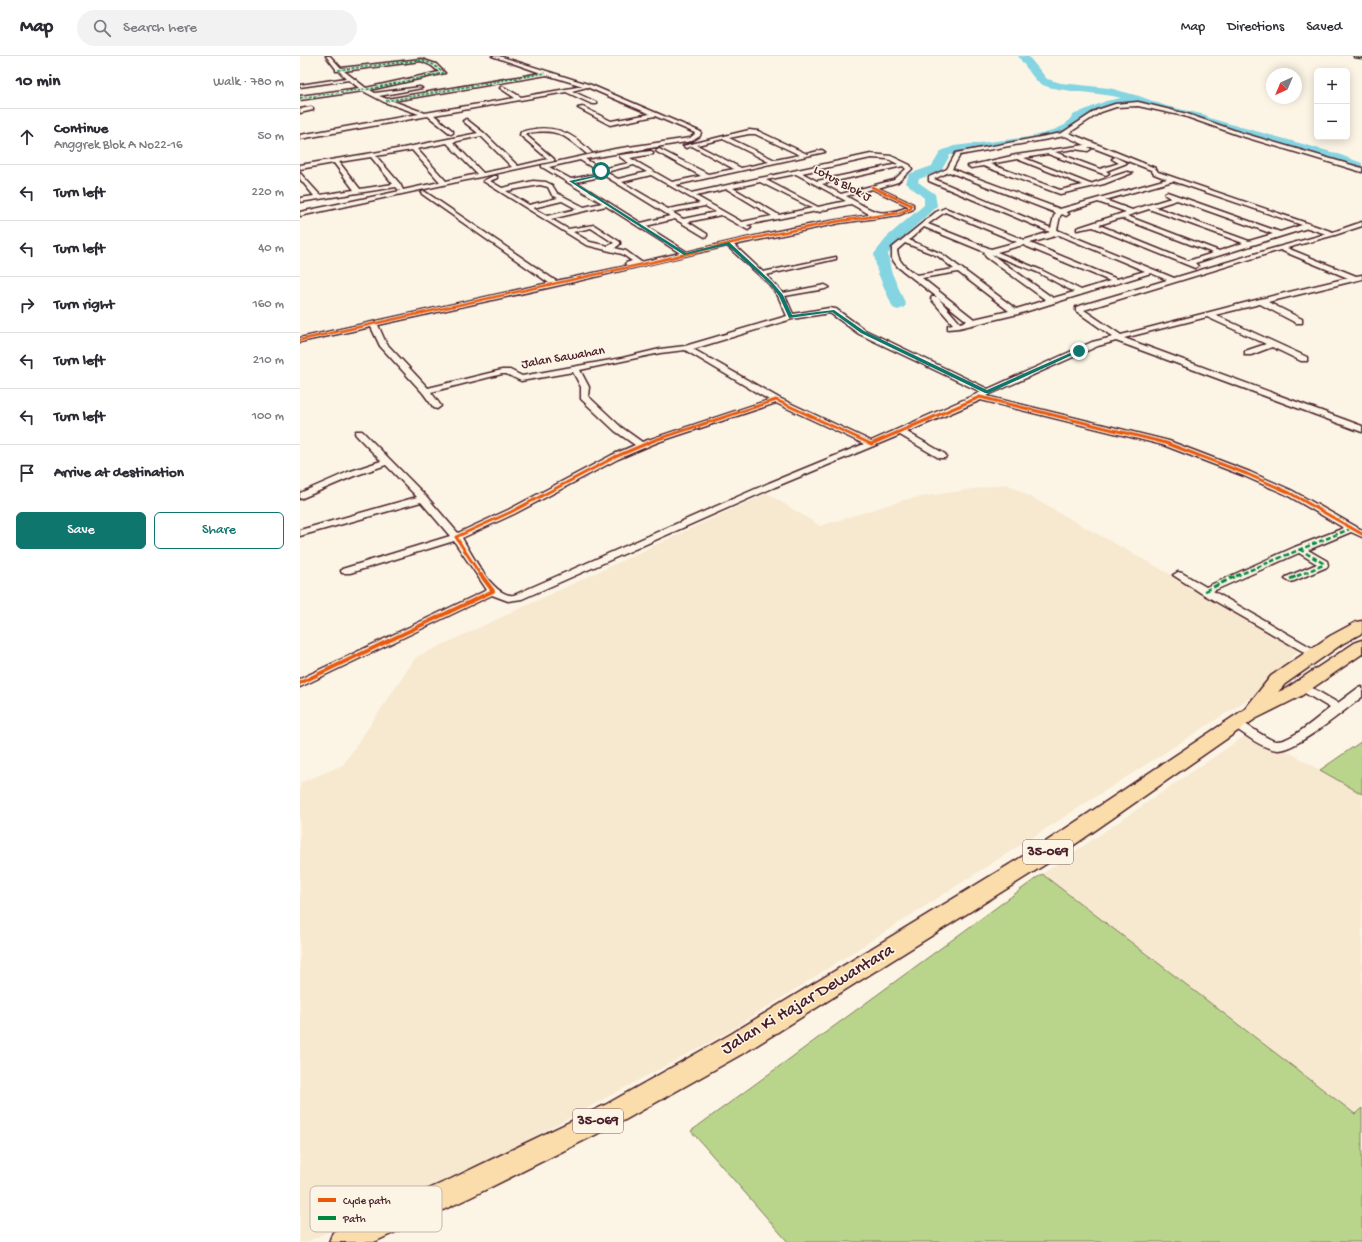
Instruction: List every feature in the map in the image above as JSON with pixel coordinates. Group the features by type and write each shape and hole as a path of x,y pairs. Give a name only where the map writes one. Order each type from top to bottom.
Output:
{"main road":[{"name":"Jalan Ki Hajar Dewantara","path":"1245,724 1278,680 1336,640 1362,626"},
{"name":"Jalan Ki Hajar Dewantara","path":"442,1197 616,1112 740,1042 1046,853 1245,724 1306,689 1354,651"},
{"name":"Jalan Ki Hajar Dewantara","path":"343,1242 365,1232"}],"street":[{"path":"328,56 337,68 364,90 386,101 426,114 451,132"},
{"path":"494,56 589,86 688,126 698,132 698,135 692,139 580,158 486,181 588,244 624,252 637,264"},
{"path":"1356,56 1362,57"},
{"path":"300,98 364,90 442,73 434,65 422,60 337,68"},
{"path":"337,68 371,62"},
{"path":"386,101 546,73"},
{"path":"492,77 501,81"},
{"path":"300,86 349,79"},
{"path":"300,137 589,86"},
{"path":"373,95 427,87"},
{"path":"502,88 519,98"},
{"path":"566,90 594,103"},
{"path":"499,101 510,108"},
{"path":"1066,134 1069,130 1081,124 1099,111 1115,106 1138,104 1185,115 1240,134 1362,170"},
{"path":"581,108 608,123 657,114"},
{"path":"300,111 311,109"},
{"path":"466,121 482,134 517,168"},
{"path":"300,214 589,153 572,138 553,128 523,133 523,135 552,160"},
{"path":"625,157 693,145 749,132 756,132 805,155"},
{"path":"300,167 413,148 482,134"},
{"path":"1173,280 1055,233 931,180 932,178 948,170 958,154 1066,134 1153,169 1156,173 1333,234"},
{"path":"725,138 774,162"},
{"path":"448,140 482,176"},
{"path":"693,145 739,169"},
{"path":"970,166 1091,145"},
{"path":"1082,147 1124,163 1100,170"},
{"path":"413,148 445,184"},
{"path":"615,151 748,228"},
{"path":"659,151 706,176"},
{"path":"671,184 822,152"},
{"path":"1048,152 1118,177"},
{"path":"372,155 404,193"},
{"path":"691,195 871,156 889,157 908,166 909,169 896,181 840,196"},
{"path":"1016,157 1090,186"},
{"path":"580,158 668,211 705,236"},
{"path":"335,161 358,191"},
{"path":"573,182 606,174 635,163"},
{"path":"816,183 904,164"},
{"path":"983,164 1060,192 1105,182 1129,173"},
{"path":"544,166 573,182 685,253"},
{"path":"948,170 1064,213 1175,179"},
{"name":"Lotus Blok J","path":"796,172 878,216"},
{"path":"617,180 652,173"},
{"path":"300,175 318,198"},
{"path":"762,180 840,221"},
{"path":"1105,182 1133,192"},
{"path":"501,190 542,183 551,186 554,194 584,210"},
{"path":"300,200 398,185"},
{"path":"728,187 778,216"},
{"path":"300,340 556,284 728,243 840,221 899,213 911,208 911,205 872,187"},
{"path":"424,193 556,284"},
{"path":"520,202 554,194"},
{"path":"1167,194 1280,234"},
{"path":"1198,206 1227,197"},
{"path":"1079,229 1176,198"},
{"path":"528,207 563,199"},
{"path":"1104,200 1135,211"},
{"path":"741,224 852,202"},
{"path":"546,218 607,204"},
{"path":"668,211 705,204"},
{"path":"1150,207 1249,243"},
{"path":"973,322 916,277 899,266 894,257 894,248 938,213 945,210 1118,282"},
{"path":"1052,301 987,254 1055,233 1064,217 1064,213"},
{"path":"684,221 723,214"},
{"path":"1122,216 1219,253"},
{"path":"640,225 676,217"},
{"path":"1324,230 1362,223"},
{"path":"1362,223 1333,234 1281,248 1079,309 1117,338 1362,429"},
{"path":"924,224 1039,271 1081,293"},
{"path":"1094,225 1207,270"},
{"path":"1189,263 1310,225"},
{"path":"567,231 589,226 595,227 618,243 610,248"},
{"path":"904,240 940,255 1014,312"},
{"path":"728,243 761,274 782,297 791,317"},
{"path":"1281,248 1357,279"},
{"path":"761,274 834,258"},
{"path":"1306,263 1357,279"},
{"path":"598,270 637,264"},
{"path":"916,277 958,270"},
{"path":"928,288 928,292 955,326 1014,312 1152,271"},
{"path":"359,434 423,498 456,537 485,582 493,591 500,596 509,599 518,597 772,485 984,395 1095,344 1260,301 1357,279"},
{"path":"782,297 825,287"},
{"path":"1260,301 1299,321"},
{"name":"Jalan Sawahan","path":"426,391 502,372 507,372 521,379 660,351 683,349 791,317 833,311 862,332 984,395 1056,416 1125,432 1195,454 1288,492 1362,534"},
{"path":"1208,315 1304,359"},
{"path":"374,325 383,344 426,391 437,406"},
{"path":"1248,353 1272,345"},
{"path":"683,349 776,400 871,444"},
{"path":"575,369 585,387 584,397 618,429 642,446"},
{"path":"346,571 456,537 511,512 615,457 655,440 776,400"},
{"path":"900,431 942,456"},
{"path":"300,496 352,474 387,462"},
{"path":"300,533 423,498"},
{"path":"1212,588 1298,549 1352,528"},
{"path":"1290,579 1323,565 1323,563 1298,549"},
{"path":"1178,575 1212,588 1318,652"},
{"path":"300,683 493,591"},
{"path":"1306,689 1333,705"},
{"path":"1245,724 1269,744 1279,746 1292,742 1333,705 1362,691"}],"shaded area":[{"path":"1007,484 1302,647 1250,698 730,1031 500,1155 431,1186 310,1186 310,1232 328,1232 306,1242 300,1242 300,783 343,765 416,657 767,493 820,526 907,499"},
{"path":"1252,731 1362,794 1362,1108 1356,1114 1042,874"}],"green space":[{"path":"1362,741 1362,794 1320,770"},
{"path":"1042,874 1355,1114 1362,1108 1362,1242 788,1242 691,1131"}],"waterway":[{"path":"1023,56 1043,81 1060,86 1109,91 1135,98"},
{"path":"898,305 884,271 881,254 894,238 931,206 930,197 912,183 913,177 937,168 945,153 954,150 1030,140 1053,134 1069,127 1077,117 1094,109 1110,103 1135,98"},
{"path":"1135,98 1163,109 1202,117 1205,120 1331,156 1362,167"}],"marked path":[{"path":"1356,56 1362,57"},
{"path":"338,70 421,60 434,65 443,73 365,90"},
{"path":"386,101 546,73"},
{"path":"300,98 364,89"},
{"path":"1205,591 1234,577 1352,528"},
{"path":"1290,579 1323,565 1323,563 1299,549"}],"cycle path":[{"path":"300,340 657,261 740,241 840,221 899,213 911,208 911,205 872,187"},
{"path":"300,683 493,591 485,582 456,537 511,512 615,457 655,440 776,400 871,444 980,397 1166,443 1247,474 1288,492 1362,534"}],"route":[{"path":"601,171 606,174 571,181 686,254 728,243 771,283 781,295 791,317 829,310 833,311 862,332 987,392 1079,351"}]}
